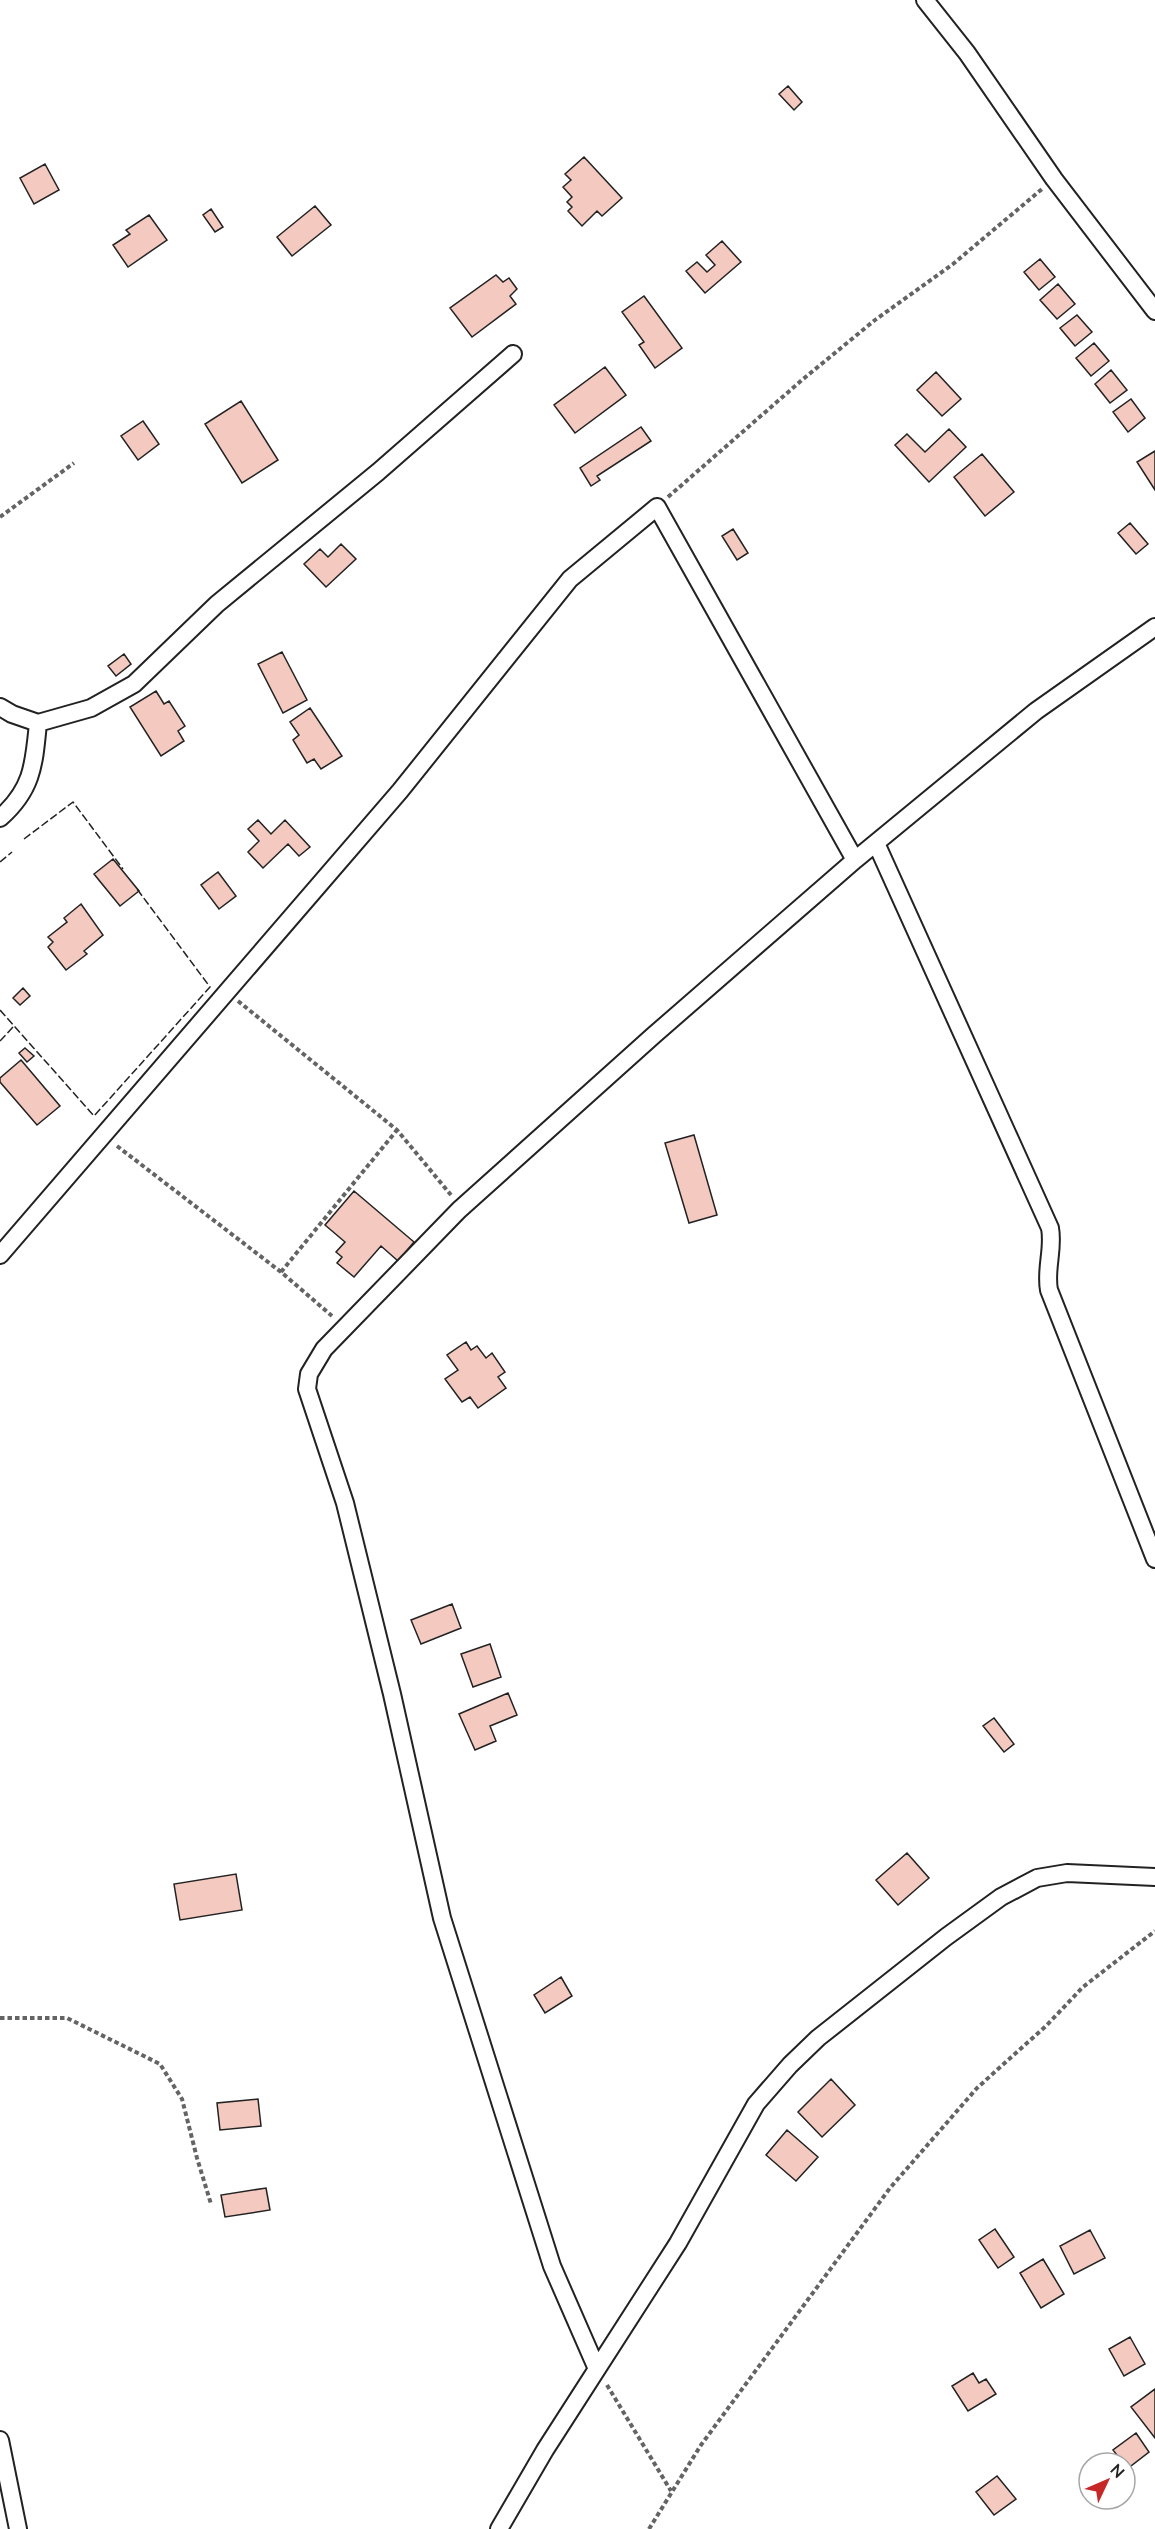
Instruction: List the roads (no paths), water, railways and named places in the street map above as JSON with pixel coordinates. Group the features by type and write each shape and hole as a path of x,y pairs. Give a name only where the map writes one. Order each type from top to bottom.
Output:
{"street":[{"path":"926,0 1054,179 1155,311"},
{"path":"0,707 38,723 91,708 134,684 217,604 378,472 513,354"},
{"path":"0,1255 400,791 570,579 657,507 855,860"},
{"path":"597,2369 552,2266 442,1918 392,1694 345,1503 307,1389 309,1374 324,1349 344,1326 459,1210 654,1035 855,860 1036,711 1155,627"},
{"path":"0,818 27,787 33,766 38,723"},
{"path":"876,843 1050,1227 1052,1241 1046,1275 1048,1290 1155,1559"},
{"path":"499,2529 545,2450 678,2243 756,2104 818,2038 1001,1897 1037,1878 1067,1873 1155,1877"},
{"path":"0,2440 18,2529"}]}
